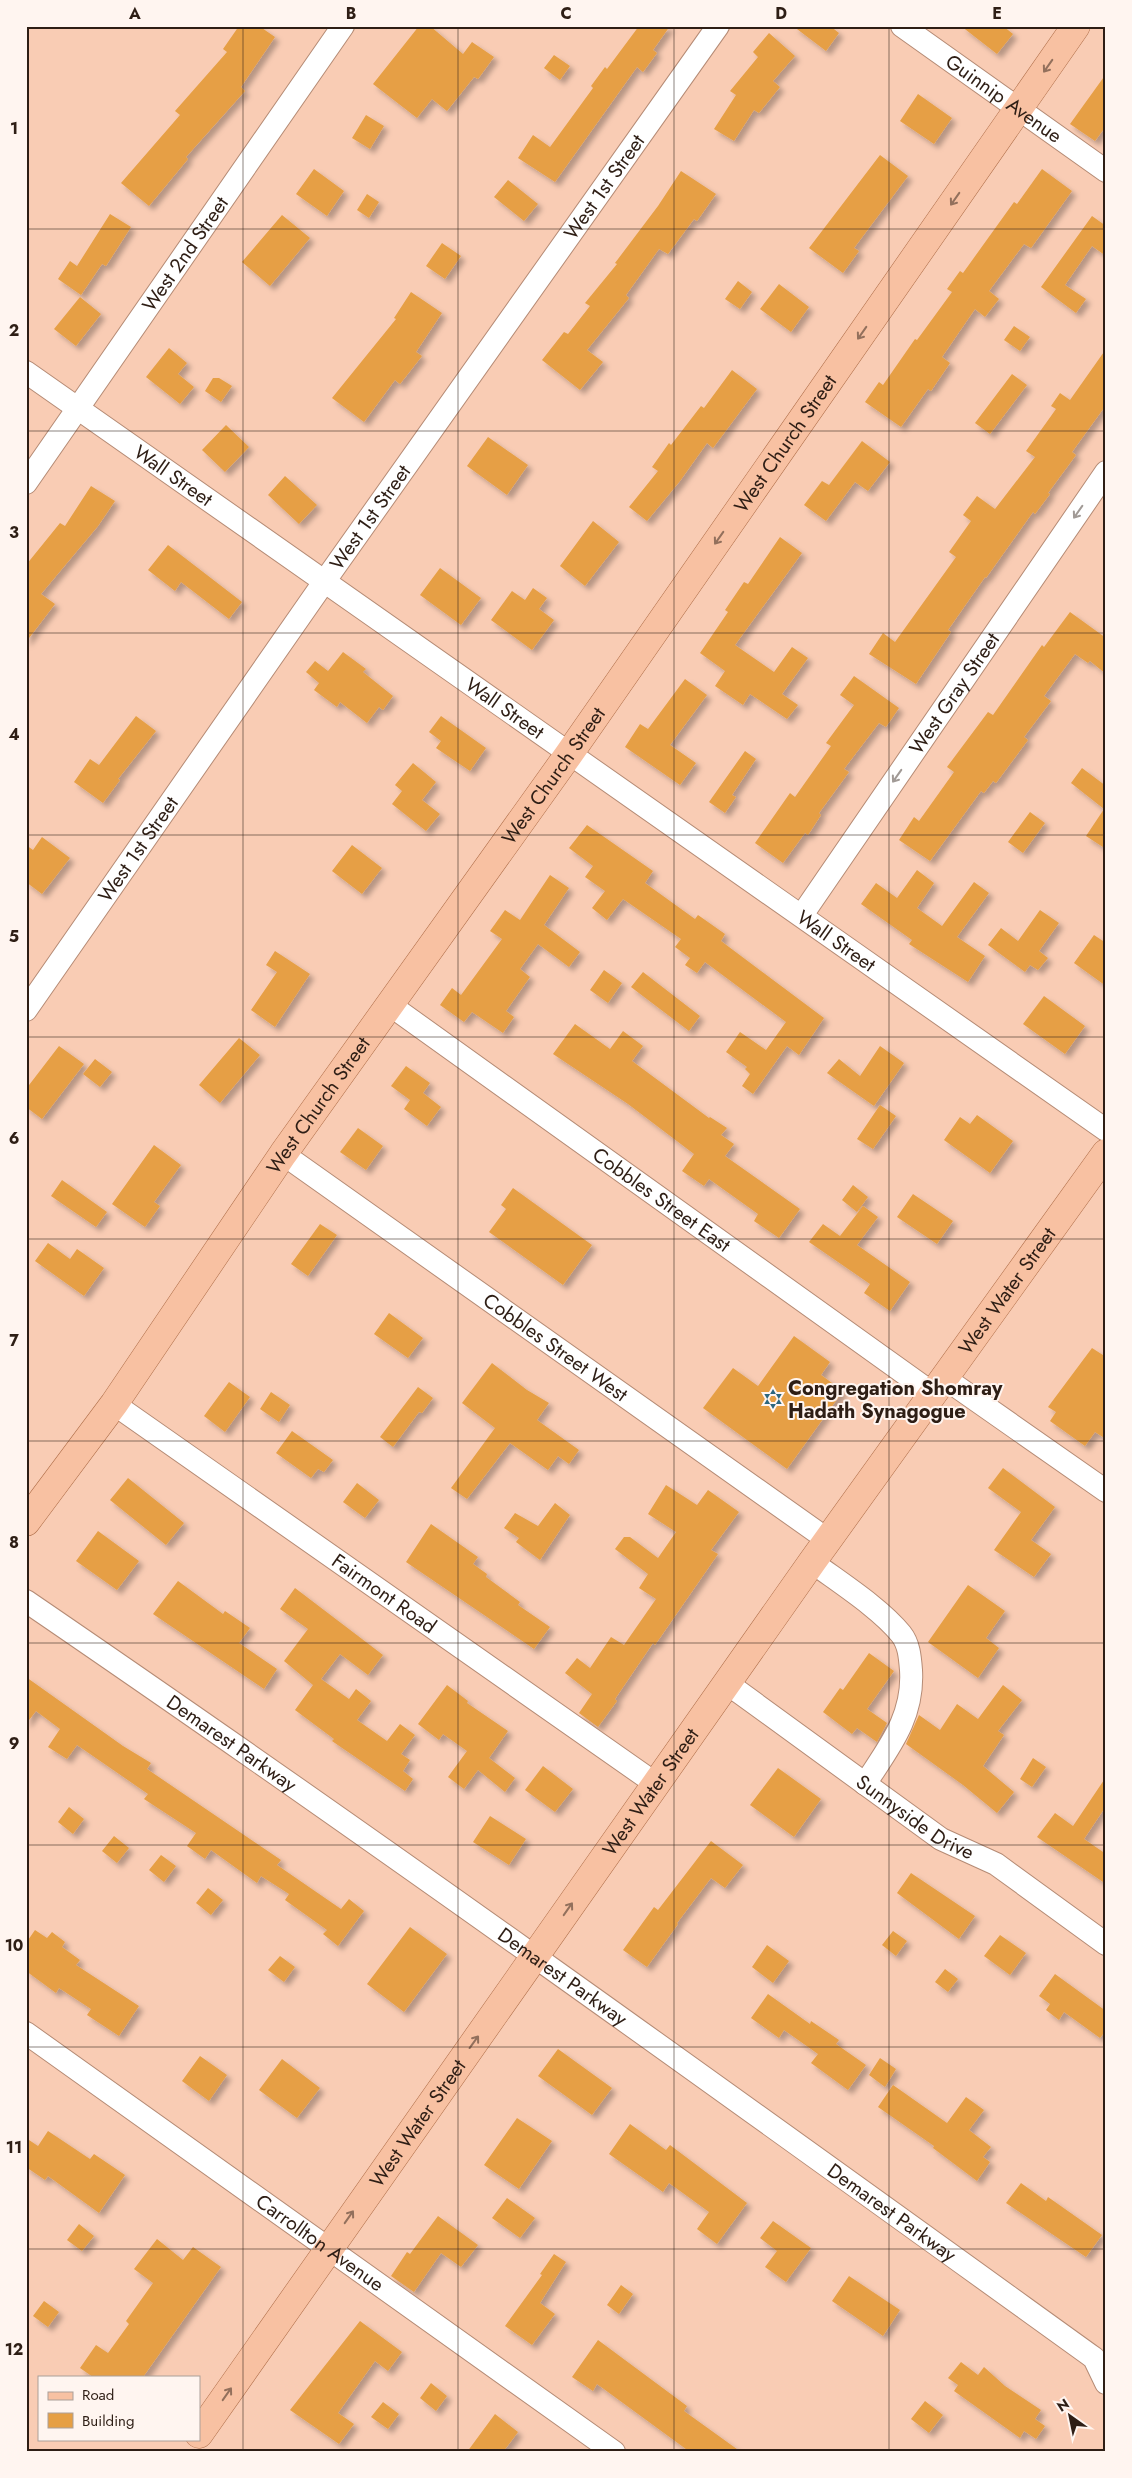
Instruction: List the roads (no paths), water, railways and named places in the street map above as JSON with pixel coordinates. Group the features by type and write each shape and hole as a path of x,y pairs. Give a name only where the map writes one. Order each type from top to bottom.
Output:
{"main road":[{"name":"West Church Street","path":"26,1522 114,1404 283,1154 569,754 1076,26"},
{"name":"West Water Street","path":"200,2433 812,1562 1106,1152"},
{"path":"186,2452 194,2440"}],"street":[{"name":"West 2nd Street","path":"26,483 344,26"},
{"name":"West 1st Street","path":"26,1010 324,582 718,26"},
{"name":"Guinnip Avenue","path":"902,26 1106,171"},
{"name":"Wall Street","path":"26,372 1106,1130"},
{"name":"West Gray Street","path":"802,915 1106,472"},
{"name":"Cobbles Street East","path":"390,1005 938,1385 1106,1491"},
{"name":"Cobbles Street West","path":"283,1154 828,1540"},
{"name":"Fairmont Road","path":"114,1404 656,1784"},
{"path":"812,1562 887,1619 901,1634 908,1646 912,1680 910,1704 891,1745 865,1784"},
{"name":"Demarest Parkway","path":"26,1601 189,1712 1100,2358 1106,2383"},
{"name":"Sunnyside Drive","path":"728,1684 941,1839 996,1864 1106,1944"},
{"name":"Carrollton Avenue","path":"26,2033 614,2452"}],"place":[{"name":"Congregation Shomray Hadath Synagogue","path":"773,1399"}]}
